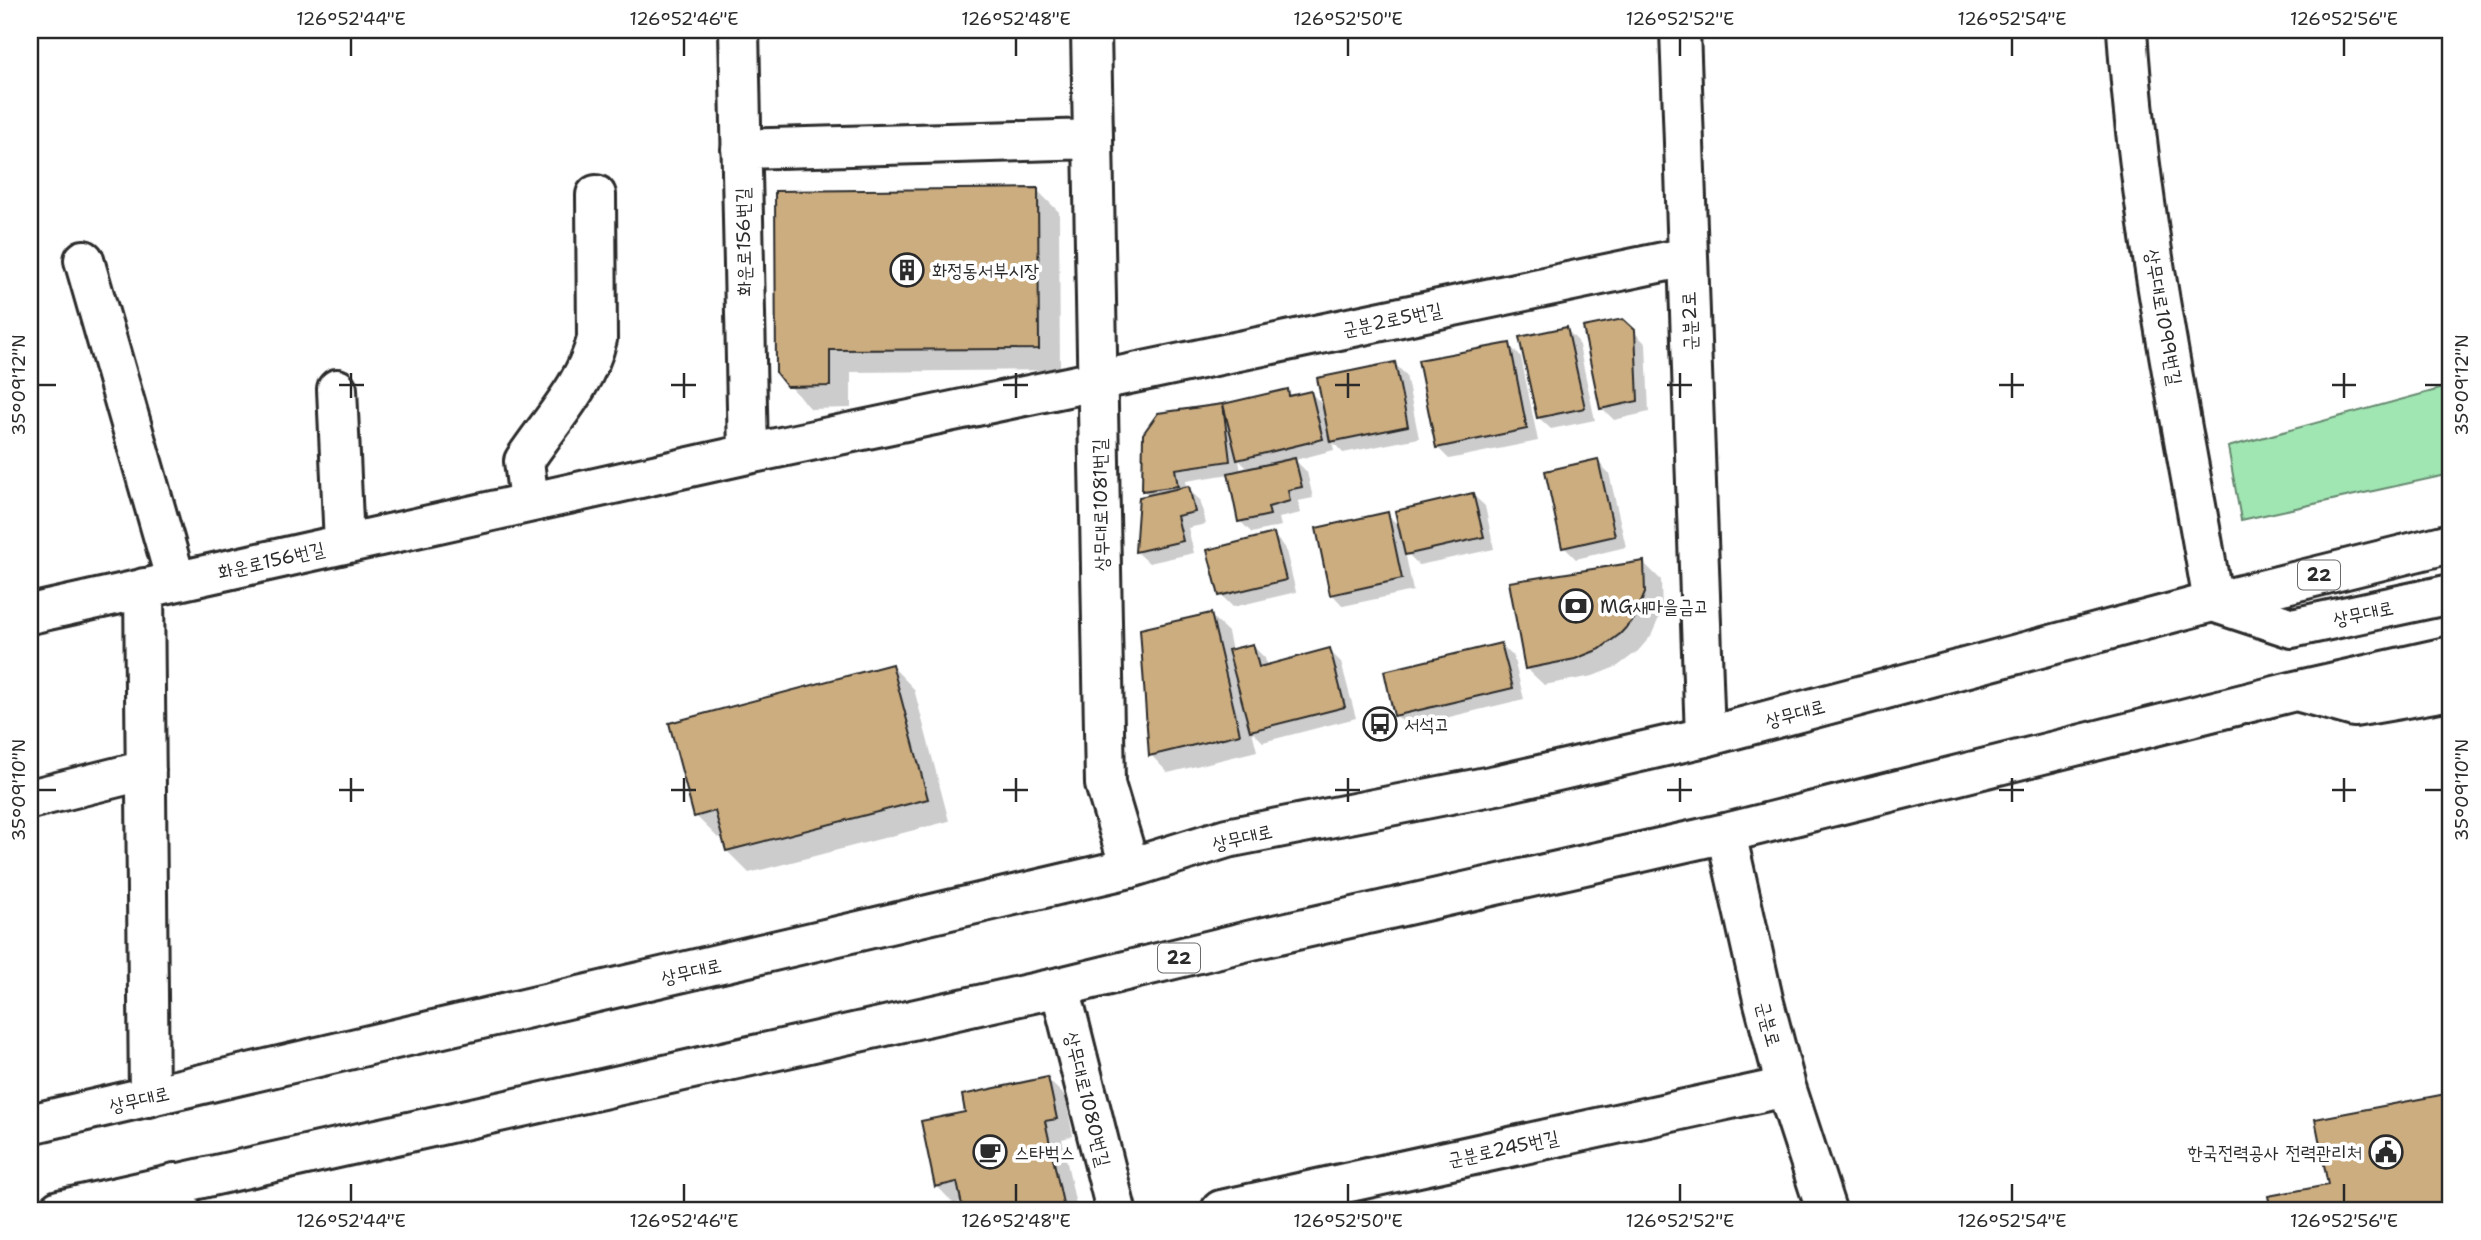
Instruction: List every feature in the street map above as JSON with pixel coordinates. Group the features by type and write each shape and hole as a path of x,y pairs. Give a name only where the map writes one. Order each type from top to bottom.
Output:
{"street":[{"name":"화운로156번길","path":"739,30 748,454"},
{"name":"상무대로1081번길","path":"1091,30 1105,784 1130,868"},
{"name":"군분2로","path":"1680,30 1705,737"},
{"name":"상무대로1099번길","path":"2127,30 2131,90 2147,216 2213,602"},
{"path":"741,149 1092,139"},
{"path":"529,502 524,461 583,375 593,357 597,339 596,195"},
{"name":"군분2로5번길","path":"1097,382 1687,257"},
{"path":"84,260 160,584 146,770 149,1097"},
{"name":"화운로156번길","path":"30,614 748,454 1097,382"},
{"path":"337,389 344,544"},
{"name":"22","path":"2213,602 2451,542"},
{"name":"상무대로","path":"30,1124 1130,868 1227,838 1496,785 1705,737 2213,602 2292,628 2451,594"},
{"path":"2295,691 2451,656"},
{"name":"22","path":"59,1210 178,1197 1252,940 1726,833 2295,691 2354,707 2451,690"},
{"path":"30,799 146,770"},
{"name":"군분로","path":"1726,833 1763,999 1786,1087 1826,1210"},
{"name":"상무대로1080번길","path":"1060,987 1116,1210"},
{"name":"군분로245번길","path":"1221,1210 1786,1087"}],"green space":[{"path":"2451,386 2451,474 2241,520 2228,447"}],"building":[{"name":"화정동서부시장","path":"1038,188 1039,349 830,350 830,386 787,387 776,373 775,191"},
{"path":"1623,319 1635,330 1638,401 1600,409 1583,327"},
{"path":"1567,327 1585,408 1537,418 1519,337"},
{"path":"1510,343 1527,429 1436,448 1418,360"},
{"path":"1395,362 1408,426 1330,442 1317,378"},
{"path":"1288,389 1289,396 1311,391 1323,439 1237,460 1223,404"},
{"path":"1223,404 1230,461 1175,469 1178,486 1142,491 1143,434 1158,413"},
{"path":"1295,458 1302,487 1288,490 1290,501 1268,507 1270,515 1238,522 1228,473"},
{"path":"1598,459 1615,536 1562,548 1545,471"},
{"path":"1189,486 1195,512 1177,516 1183,541 1135,552 1139,497"},
{"path":"1473,493 1484,537 1405,555 1395,511"},
{"path":"1388,512 1402,579 1330,595 1316,528"},
{"path":"1274,533 1286,580 1219,596 1207,550"},
{"name":"MG새마을금고","path":"1644,561 1645,593 1634,619 1620,634 1600,649 1575,659 1525,669 1509,582"},
{"path":"1211,613 1240,734 1149,756 1140,629"},
{"path":"1501,643 1513,688 1394,716 1384,671"},
{"path":"1253,644 1259,667 1330,648 1345,707 1250,731 1228,650"},
{"path":"892,664 928,799 726,851 715,811 694,817 669,723"},
{"name":"스타벅스","path":"1048,1077 1057,1119 1045,1121 1064,1208 963,1210 957,1182 935,1187 921,1121 965,1112 962,1095"},
{"name":"한국전력공사 전력관리처","path":"2451,1093 2451,1210 2271,1210 2268,1196 2328,1185 2315,1119"}],"place":[{"name":"화정동서부시장","path":"907,270"},
{"name":"MG새마을금고","path":"1576,606"},
{"name":"서석고","path":"1380,724"},
{"name":"스타벅스","path":"990,1152"},
{"name":"한국전력공사 전력관리처","path":"2386,1152"}]}
